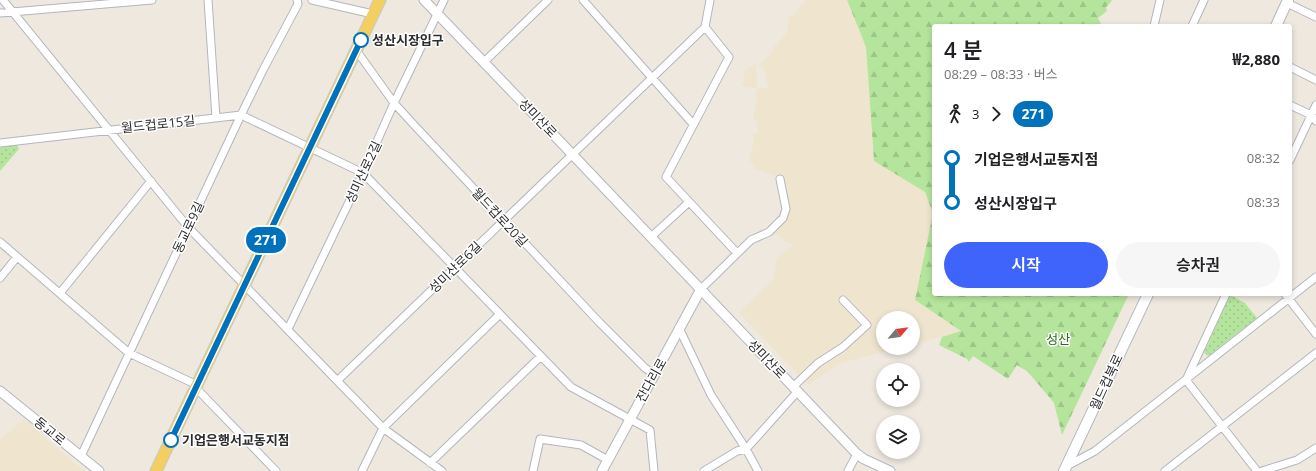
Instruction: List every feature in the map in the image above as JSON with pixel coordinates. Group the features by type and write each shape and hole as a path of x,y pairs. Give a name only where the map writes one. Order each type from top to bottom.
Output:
{"main road":[{"path":"156,471 380,0"},
{"path":"1277,24 1288,2"},
{"name":"월드컵북로","path":"1066,469 1147,296"}],"street":[{"path":"3,0 188,227 383,428 442,471"},
{"path":"0,14 126,1 152,0"},
{"path":"208,0 216,118"},
{"name":"동교로9길","path":"81,456 241,115 298,4 298,0"},
{"path":"312,0 373,14"},
{"name":"성미산로","path":"424,0 796,388 857,454 864,459 890,471"},
{"name":"성미산로2길","path":"288,329 444,0"},
{"path":"484,62 548,0"},
{"path":"583,0 693,124"},
{"path":"710,0 704,27 728,57 666,177 737,253"},
{"path":"1154,24 1160,0"},
{"path":"1193,24 1204,0"},
{"path":"1288,2 1316,17"},
{"name":"성미산로6길","path":"338,380 704,27"},
{"name":"월드컵로20길","path":"356,50 394,103 600,323 645,368 654,375"},
{"path":"1292,68 1316,80"},
{"path":"1292,156 1316,105"},
{"path":"1292,106 1311,115 1316,121"},
{"path":"241,115 363,173 540,357 571,387 650,430 654,471"},
{"name":"월드컵로15길","path":"0,143 241,115"},
{"path":"700,289 751,240 769,232 783,218 786,209 780,179"},
{"path":"60,293 151,181"},
{"path":"651,237 688,202"},
{"path":"0,242 129,353 196,387 276,471"},
{"path":"0,278 17,257"},
{"path":"1292,293 1316,277"},
{"name":"잔다리로","path":"602,471 700,289"},
{"path":"1186,380 1225,296"},
{"path":"1066,469 1095,451 1186,380 1287,296 1316,334"},
{"path":"704,471 737,451 746,449 818,363 843,348 867,325 843,300"},
{"path":"362,471 383,428 500,314"},
{"path":"680,328 711,395 746,449 758,471"},
{"path":"1165,471 1316,353"},
{"path":"430,463 540,357"},
{"path":"1186,380 1257,471"},
{"name":"동교로","path":"0,391 99,471"},
{"path":"533,471 540,439 581,445 608,460"},
{"path":"1262,471 1297,460 1316,448"},
{"path":"848,471 857,454"}],"shaded area":[{"path":"807,0 847,0 866,47 874,161 925,192 932,210 932,218 915,300 962,332 920,342 920,311 876,311 876,354 838,364 808,385 739,313 773,280 777,258 793,244 785,242 779,235 770,234 786,221 789,208 783,181 775,176 773,177 772,174 753,168 754,165 749,160 754,141 752,134 758,132 756,120 753,120 757,99 755,92 759,88 768,88 764,67 758,67 787,32 788,15 793,16"},
{"path":"756,63 757,88 742,86 745,76 743,73"},
{"path":"24,419 85,471 0,471 0,440"}],"green space":[{"name":"성산","path":"847,0 1112,0 1106,7 1107,11 1098,18 1101,24 932,24 932,210 925,192 874,161 866,47"},
{"path":"16,144 19,149 0,171 0,146"},
{"name":"성산","path":"932,218 932,296 1128,296 1062,435 1054,403 1028,372 1017,365 1008,379 973,356 969,362 967,359 939,345 942,337 961,331 915,300"},
{"path":"1230,296 1245,303 1257,318 1208,356 1204,353"}],"bus line":[{"name":"271","path":"171,440 361,40"}],"place":[{"name":"성산시장입구","path":"361,40"},
{"name":"기업은행서교동지점","path":"171,440"}]}
